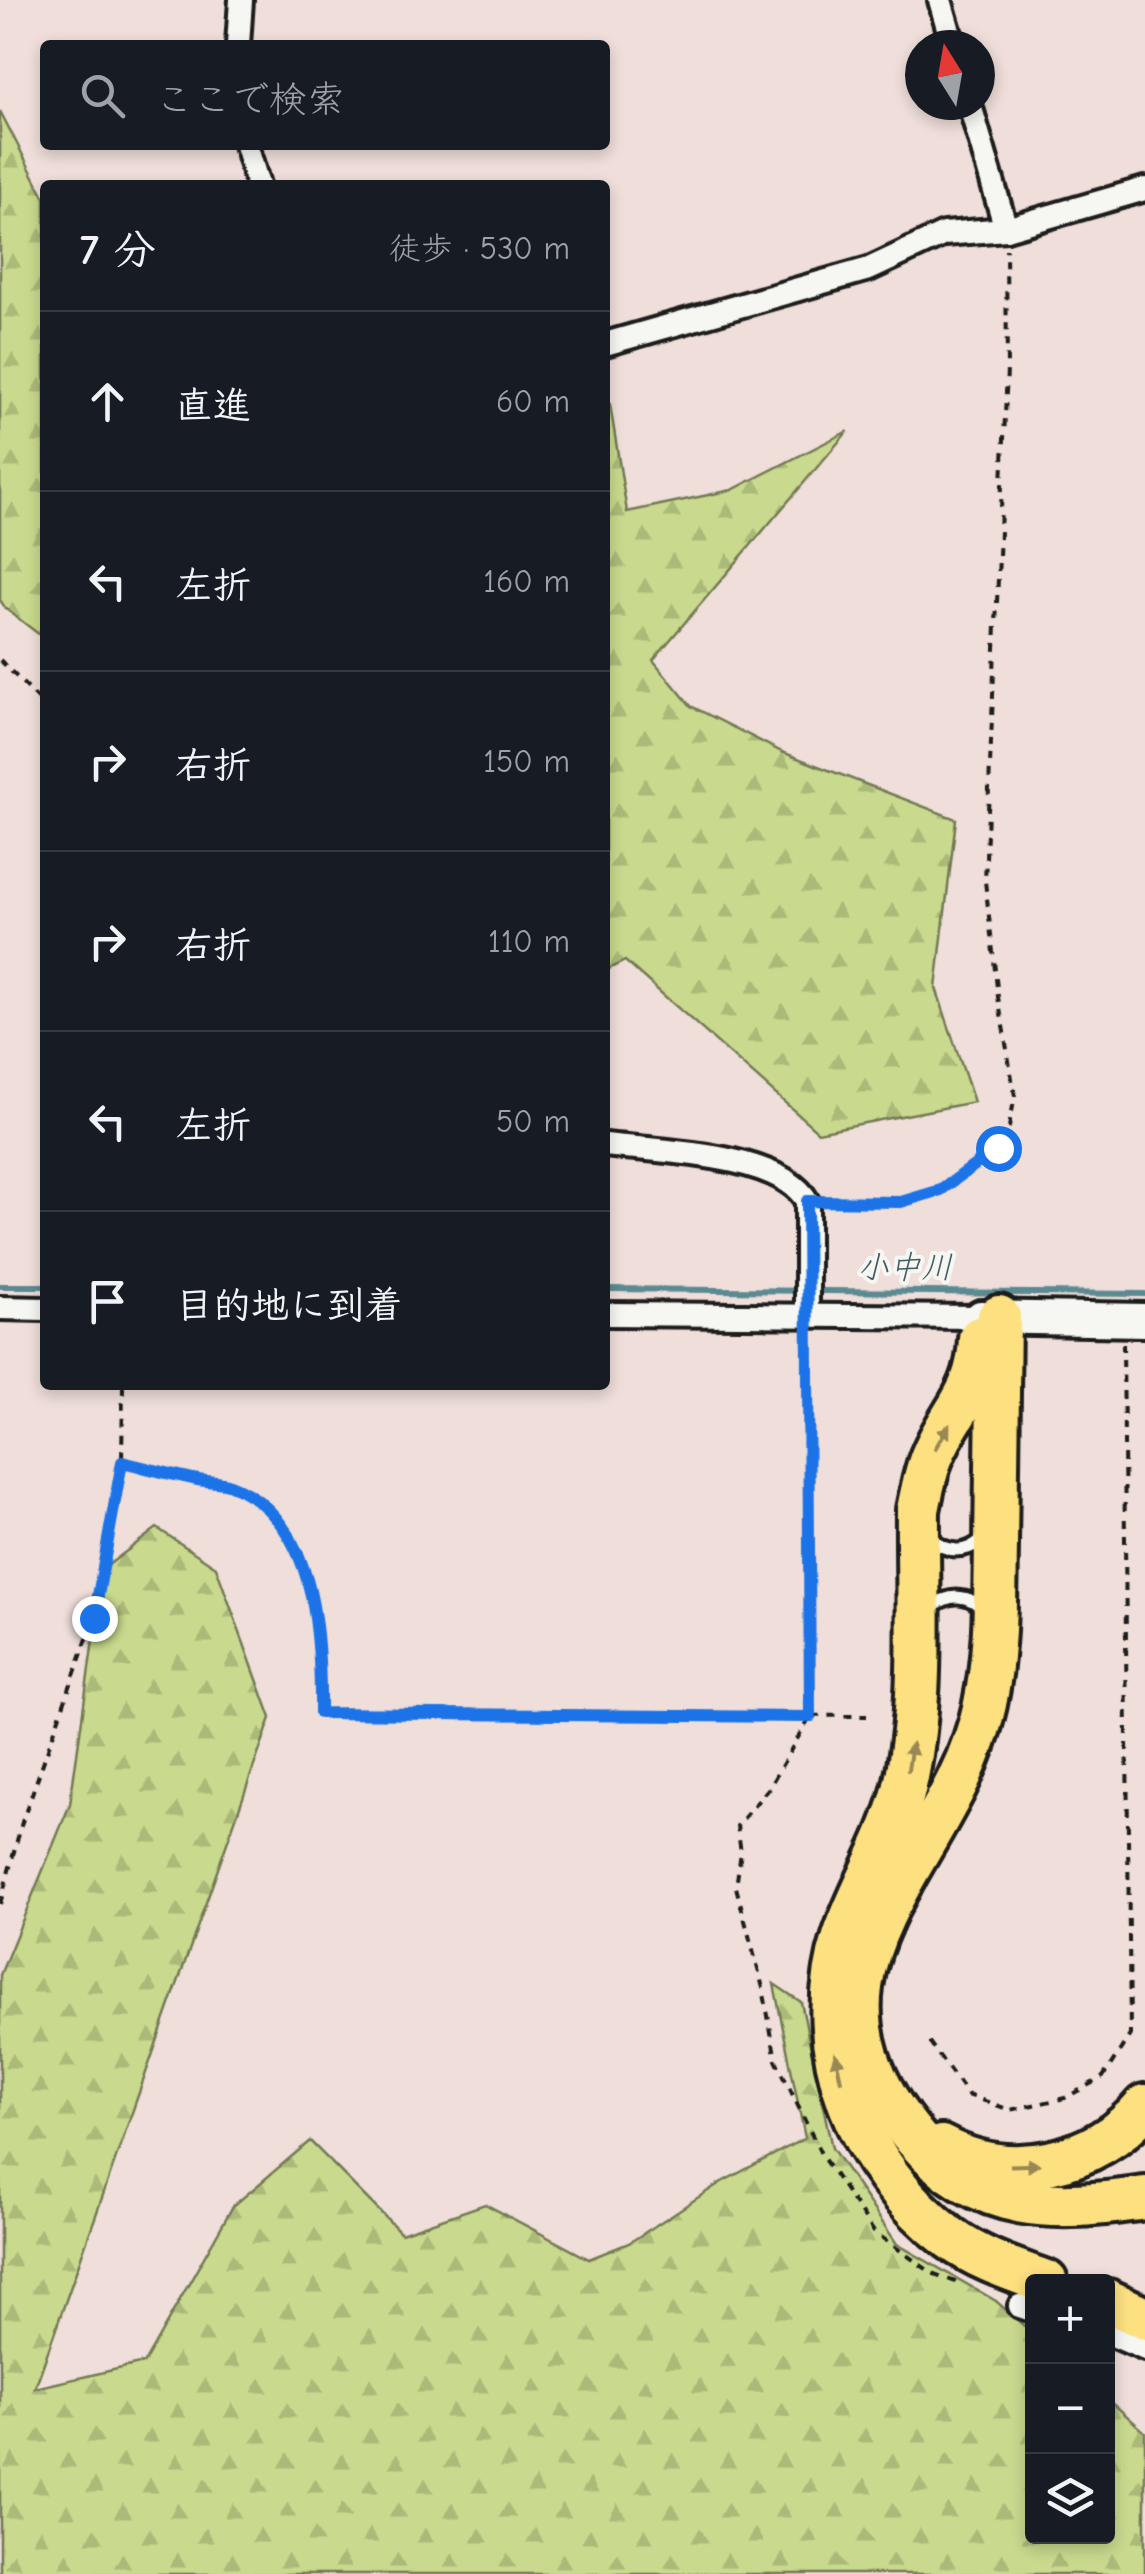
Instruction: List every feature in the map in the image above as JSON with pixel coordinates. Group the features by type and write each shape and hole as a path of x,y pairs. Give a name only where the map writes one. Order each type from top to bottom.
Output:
{"highway":[{"path":"990,1317 974,1382 933,1452 924,1478 918,1510 915,1714 904,1790 844,1938 831,2014 842,2089 876,2156 921,2212 952,2240 1025,2293"},
{"path":"990,1317 996,1516 994,1629 985,1708 954,1785 898,1883 874,1935 860,2001 863,2038 884,2100 946,2170 972,2187 1000,2199 1063,2206 1145,2198"},
{"path":"902,2123 954,2154 981,2162 1012,2166 1044,2164 1075,2157 1104,2143 1129,2125 1145,2106"},
{"path":"876,2156 931,2198 984,2220 1044,2230 1145,2223"},
{"path":"1115,2304 1145,2318"}],"street":[{"path":"238,40 241,0"},
{"path":"940,0 949,30"},
{"path":"974,120 1006,229"},
{"path":"248,150 256,180"},
{"path":"610,343 869,269 944,234 1006,229 1145,189"},
{"path":"610,1147 742,1161 792,1184 807,1201 807,1310"},
{"path":"0,1308 40,1308"},
{"path":"610,1314 807,1310 1134,1320"},
{"path":"1115,2336 1145,2349"}],"lane":[{"path":"918,1510 931,1538 941,1548 953,1550 979,1543 996,1516"},
{"path":"916,1633 934,1605 958,1596 982,1606 994,1629"}],"path":[{"path":"807,1201 901,1202 941,1190 998,1148 1009,1127 1015,1096 984,882 1007,369 1006,229"},
{"path":"0,660 40,701"},
{"path":"807,1310 810,1717"},
{"path":"930,2042 968,2094 1010,2110 1066,2098 1103,2077 1130,2035 1134,1320"},
{"path":"0,1904 22,1822 94,1618 122,1462 122,1390"},
{"path":"122,1462 203,1481 225,1482 272,1512 291,1535 307,1575 320,1677 320,1713 866,1716"}],"green space":[{"path":"0,111 40,188 40,635 0,600"},
{"path":"610,404 627,512 732,490 848,431 653,660 691,706 782,752 956,819 936,988 974,1102 818,1132 625,961 610,968"},
{"path":"157,1528 216,1567 271,1718 35,2388 144,2363 233,2206 310,2141 401,2233 485,2204 589,2259 629,2243 720,2183 805,2138 774,1984 801,2002 832,2148 897,2244 996,2301 1025,2327 1025,2544 1115,2544 1115,2405 1145,2432 1145,2574 0,2574 0,1975 70,1804 103,1569"}],"waterway":[{"name":"小中川","path":"0,1286 40,1286"},
{"name":"小中川","path":"610,1289 1145,1294"}],"route":[{"path":"94,1618 122,1462 203,1481 225,1482 272,1512 291,1535 307,1575 320,1677 320,1713 810,1717 807,1201 901,1202 941,1190 998,1148"}]}
